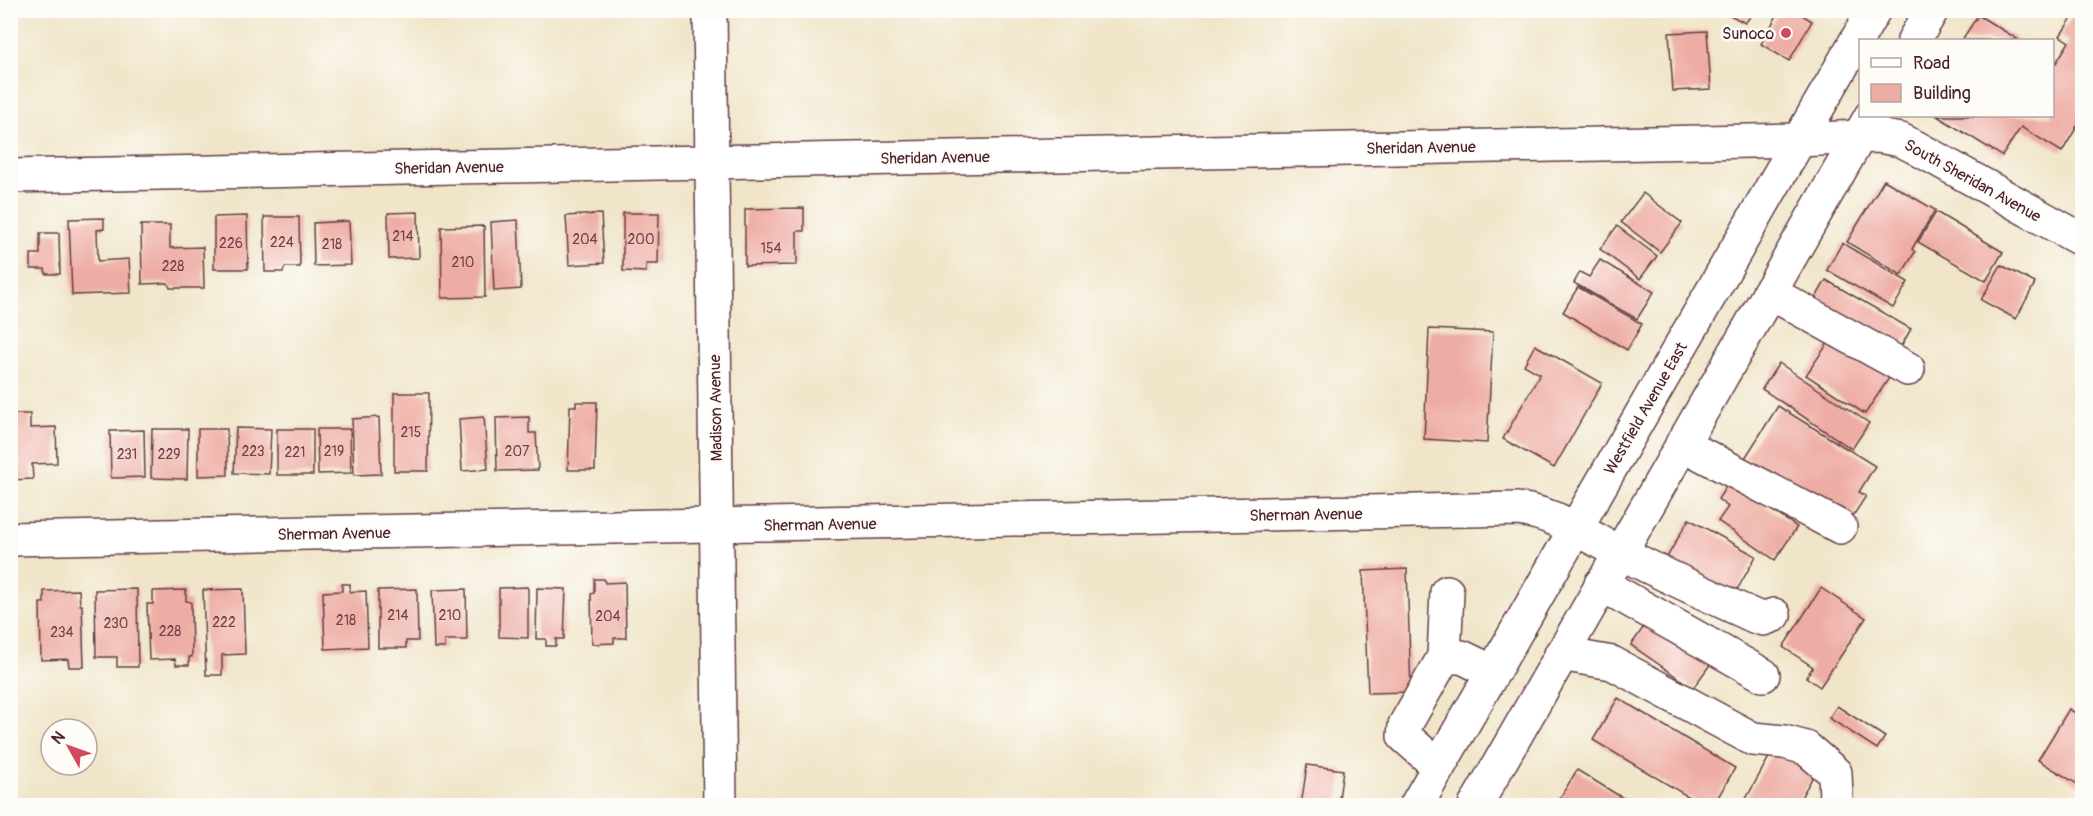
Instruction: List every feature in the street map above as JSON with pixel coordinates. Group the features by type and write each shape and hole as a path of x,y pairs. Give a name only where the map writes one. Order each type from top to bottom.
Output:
{"street":[{"name":"Madison Avenue","path":"710,10 720,806"},
{"name":"Westfield Avenue East","path":"1416,806 1874,10"},
{"path":"1915,39 1932,10"},
{"name":"Sheridan Avenue","path":"10,176 1800,140 1865,126"},
{"path":"1485,800 1561,654 1865,126"},
{"name":"South Sheridan Avenue","path":"1865,126 1901,140 2082,240"},
{"path":"1769,292 1908,369"},
{"path":"1683,444 1840,527"},
{"name":"Sherman Avenue","path":"10,539 1518,509 1554,517 1619,553 1756,617 1763,619 1774,615"},
{"path":"1601,585 1763,675"},
{"path":"1438,766 1404,736 1405,725 1444,657 1447,592"},
{"path":"1561,654 1612,663 1753,739 1784,742 1806,748 1835,773 1836,798 1832,806"},
{"path":"1444,657 1462,657 1493,672"}],"building":[{"path":"1732,10 1756,10 1745,23 1730,15"},
{"path":"1780,10 1794,10 1812,21 1789,61 1761,44"},
{"path":"2077,10 2082,10 2082,118 2062,152 2021,127 2002,156 1939,117 2054,117 2054,62 2056,63 2069,42 2060,36"},
{"path":"1978,15 2017,39 1963,39"},
{"path":"1707,31 1711,89 1673,91 1669,33"},
{"path":"1884,180 1935,210 1912,249 1915,252 1901,275 1847,242"},
{"path":"1643,193 1682,223 1660,252 1621,222"},
{"path":"804,208 804,231 797,231 797,265 745,266 745,209"},
{"path":"418,212 419,258 389,259 388,213"},
{"path":"1936,212 2003,252 1986,281 1918,242"},
{"path":"623,213 659,213 658,264 646,264 646,272 623,271"},
{"path":"601,214 604,263 569,265 566,216"},
{"path":"247,216 248,269 214,269 214,217"},
{"path":"264,217 299,217 300,267 285,267 283,272 265,272"},
{"path":"104,218 104,229 97,230 98,261 129,259 131,293 72,295 69,219"},
{"path":"518,220 521,289 494,291 491,222"},
{"path":"349,221 351,265 314,266 313,223"},
{"path":"141,225 170,225 170,248 203,247 204,288 170,288 168,283 142,284"},
{"path":"484,226 485,297 442,298 441,227"},
{"path":"1617,226 1657,256 1640,279 1600,249"},
{"path":"40,233 59,233 60,274 46,274 45,269 31,269 31,254 40,254"},
{"path":"1842,243 1908,282 1893,308 1827,270"},
{"path":"1600,260 1654,292 1637,319 1574,283 1580,272 1589,277"},
{"path":"2001,265 2035,283 2016,319 1981,300"},
{"path":"1826,280 1911,329 1897,353 1812,304"},
{"path":"1578,287 1642,324 1627,350 1563,312"},
{"path":"1429,329 1493,332 1487,443 1424,439"},
{"path":"1837,330 1895,369 1865,414 1806,375"},
{"path":"1535,345 1602,383 1554,468 1503,439 1540,374 1524,365"},
{"path":"1779,363 1869,423 1852,449 1762,389"},
{"path":"394,393 429,393 428,471 394,471"},
{"path":"576,402 597,402 595,470 568,470 570,406 576,406"},
{"path":"1778,406 1875,466 1859,492 1866,496 1849,522 1745,458"},
{"path":"10,414 30,414 30,428 56,427 57,463 32,464 33,479 10,480"},
{"path":"379,417 381,474 354,475 352,419"},
{"path":"484,417 488,469 462,471 459,419"},
{"path":"529,417 529,433 536,433 538,470 497,471 496,418"},
{"path":"236,428 271,429 269,474 234,473"},
{"path":"152,429 188,429 187,479 151,478"},
{"path":"198,429 227,429 228,475 198,476"},
{"path":"277,429 313,429 313,475 277,475"},
{"path":"317,429 350,429 351,473 318,474"},
{"path":"144,430 145,477 111,478 110,431"},
{"path":"1729,482 1797,527 1775,560 1718,521 1728,507 1718,499"},
{"path":"1689,519 1756,556 1733,597 1666,559"},
{"path":"1407,569 1411,692 1368,693 1363,571"},
{"path":"594,579 604,579 605,583 625,582 626,638 614,638 614,643 592,644 591,594 594,593"},
{"path":"342,584 350,584 350,592 366,591 368,647 325,649 323,592 342,591"},
{"path":"528,587 528,638 499,637 499,588"},
{"path":"537,588 566,589 564,639 556,639 556,646 546,646 546,639 536,639"},
{"path":"1821,588 1866,618 1820,687 1806,677 1813,667 1783,647"},
{"path":"137,589 138,667 117,667 117,657 96,657 95,590"},
{"path":"243,589 245,654 222,655 222,675 206,675 203,590"},
{"path":"417,589 418,641 406,641 406,648 378,648 378,590"},
{"path":"466,589 467,640 445,640 445,648 434,648 432,590"},
{"path":"79,590 80,605 82,605 84,667 69,667 68,659 41,660 40,603 44,603 44,591"},
{"path":"186,590 186,601 191,602 192,657 189,657 189,665 176,665 175,659 149,660 147,604 153,604 153,591"},
{"path":"1650,618 1712,662 1693,688 1631,645"},
{"path":"1618,698 1735,768 1713,806 1704,806 1593,740"},
{"path":"1837,706 1885,737 1877,749 1829,718"},
{"path":"2069,709 2082,717 2082,787 2038,760"},
{"path":"1773,750 1815,773 1796,806 1742,806"},
{"path":"1307,765 1343,770 1338,806 1301,806"},
{"path":"1577,770 1636,806 1555,806"}],"place":[{"name":"Sunoco","path":"1786,33"}]}
